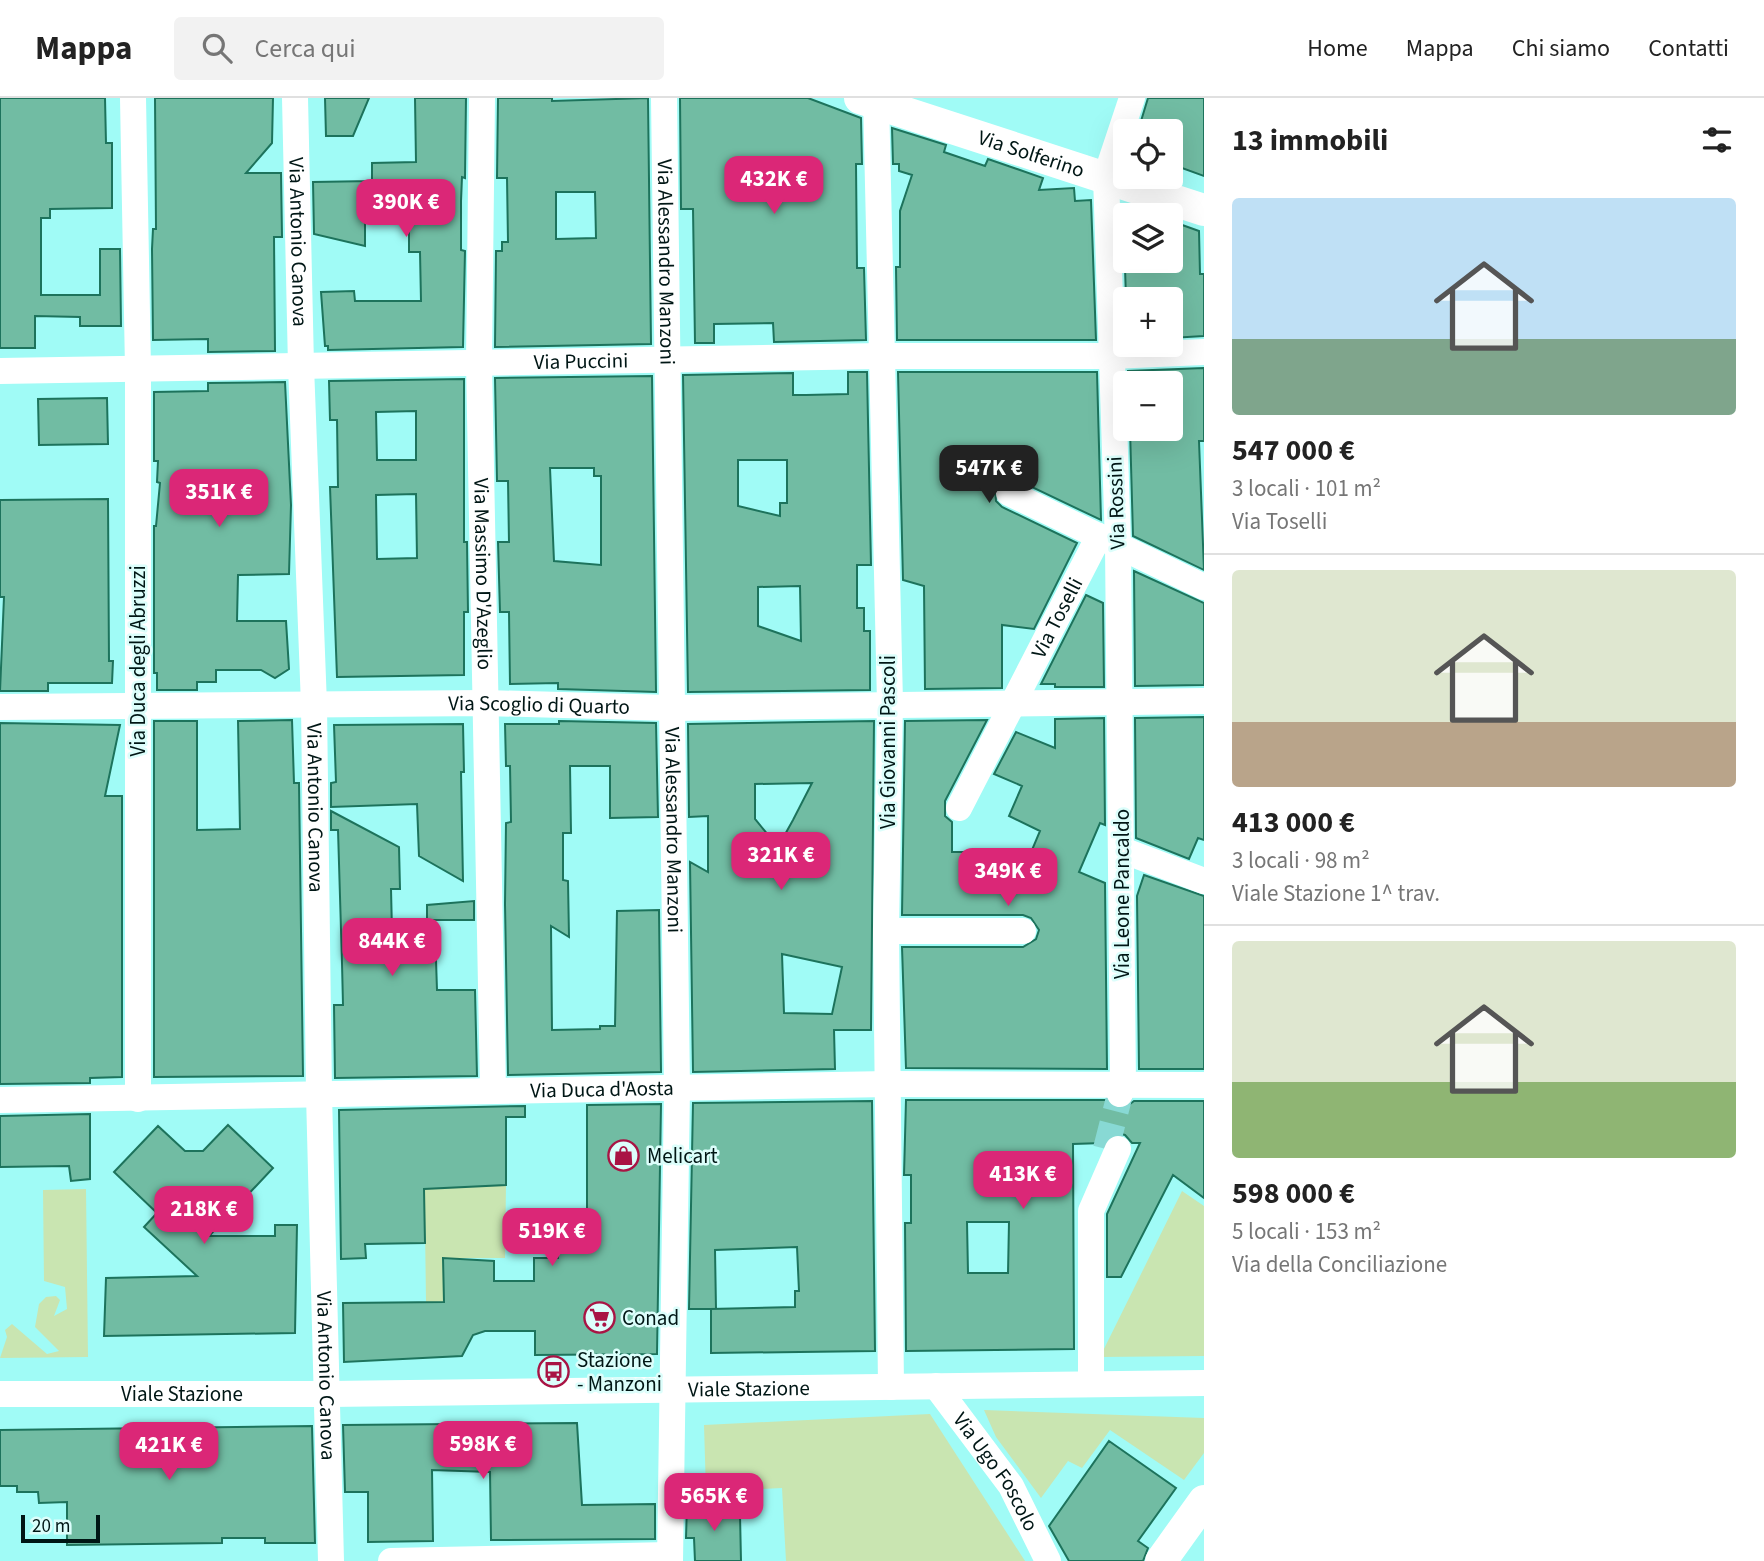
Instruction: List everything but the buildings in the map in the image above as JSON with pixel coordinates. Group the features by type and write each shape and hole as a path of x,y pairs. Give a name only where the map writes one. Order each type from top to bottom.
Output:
{"street":[{"name":"Via Duca degli Abruzzi","path":"133,98 138,369 138,1099"},
{"name":"Via Antonio Canova","path":"295,98 301,366 314,705 318,1094 329,1394 331,1561"},
{"name":"Via Massimo D'Azeglio","path":"482,98 480,363 493,1090"},
{"name":"Via Alessandro Manzoni","path":"664,98 677,1088 674,1391 669,1558"},
{"name":"Via Rossini","path":"1120,703 1108,540 1111,356 1106,176 1132,98"},
{"name":"Via Solferino","path":"870,100 1204,210"},
{"name":"Via Giovanni Pascoli","path":"870,100 881,356 890,704 886,931 891,1387"},
{"name":"Via Puccini","path":"0,371 881,356 1111,356 1204,352"},
{"path":"1009,493 1204,587"},
{"name":"Via Toselli","path":"958,808 1013,702 1108,540"},
{"name":"Via Scoglio di Quarto","path":"0,707 485,704 672,708 1204,701"},
{"name":"Via Leone Pancaldo","path":"1120,703 1127,1090"},
{"path":"1122,850 1204,881"},
{"path":"886,931 1023,931"},
{"name":"Via Duca d'Aosta","path":"0,1100 889,1084 1127,1090 1204,1085"},
{"path":"1091,1383 1091,1211 1112,1149"},
{"name":"Viale Stazione","path":"0,1394 674,1391 1204,1383"},
{"name":"Via Ugo Foscolo","path":"936,1386 1011,1486 1048,1561"},
{"path":"1161,1561 1204,1501"},
{"path":"391,1561 669,1558"}],"green space":[{"path":"506,1185 505,1258 444,1258 444,1302 426,1302 425,1226 415,1189"},
{"path":"86,1189 88,1357 0,1358 7,1337 5,1330 12,1324 47,1354 59,1351 35,1327 39,1304 46,1297 56,1296 60,1300 54,1316 67,1309 65,1287 44,1281 43,1190"},
{"path":"1182,1191 1204,1206 1204,1356 1100,1357"},
{"path":"984,1410 1204,1418 1204,1453 1184,1480 1110,1430 1082,1468 1068,1461 1041,1498 996,1437"},
{"path":"930,1414 1025,1561 786,1561 782,1488 706,1492 704,1425"}],"tunnel":[{"path":"1106,1149 1120,1094"}],"place":[{"name":"Melicart","path":"624,1156"},
{"name":"Conad","path":"599,1318"},
{"name":"Stazione - Manzoni","path":"554,1372"}]}
